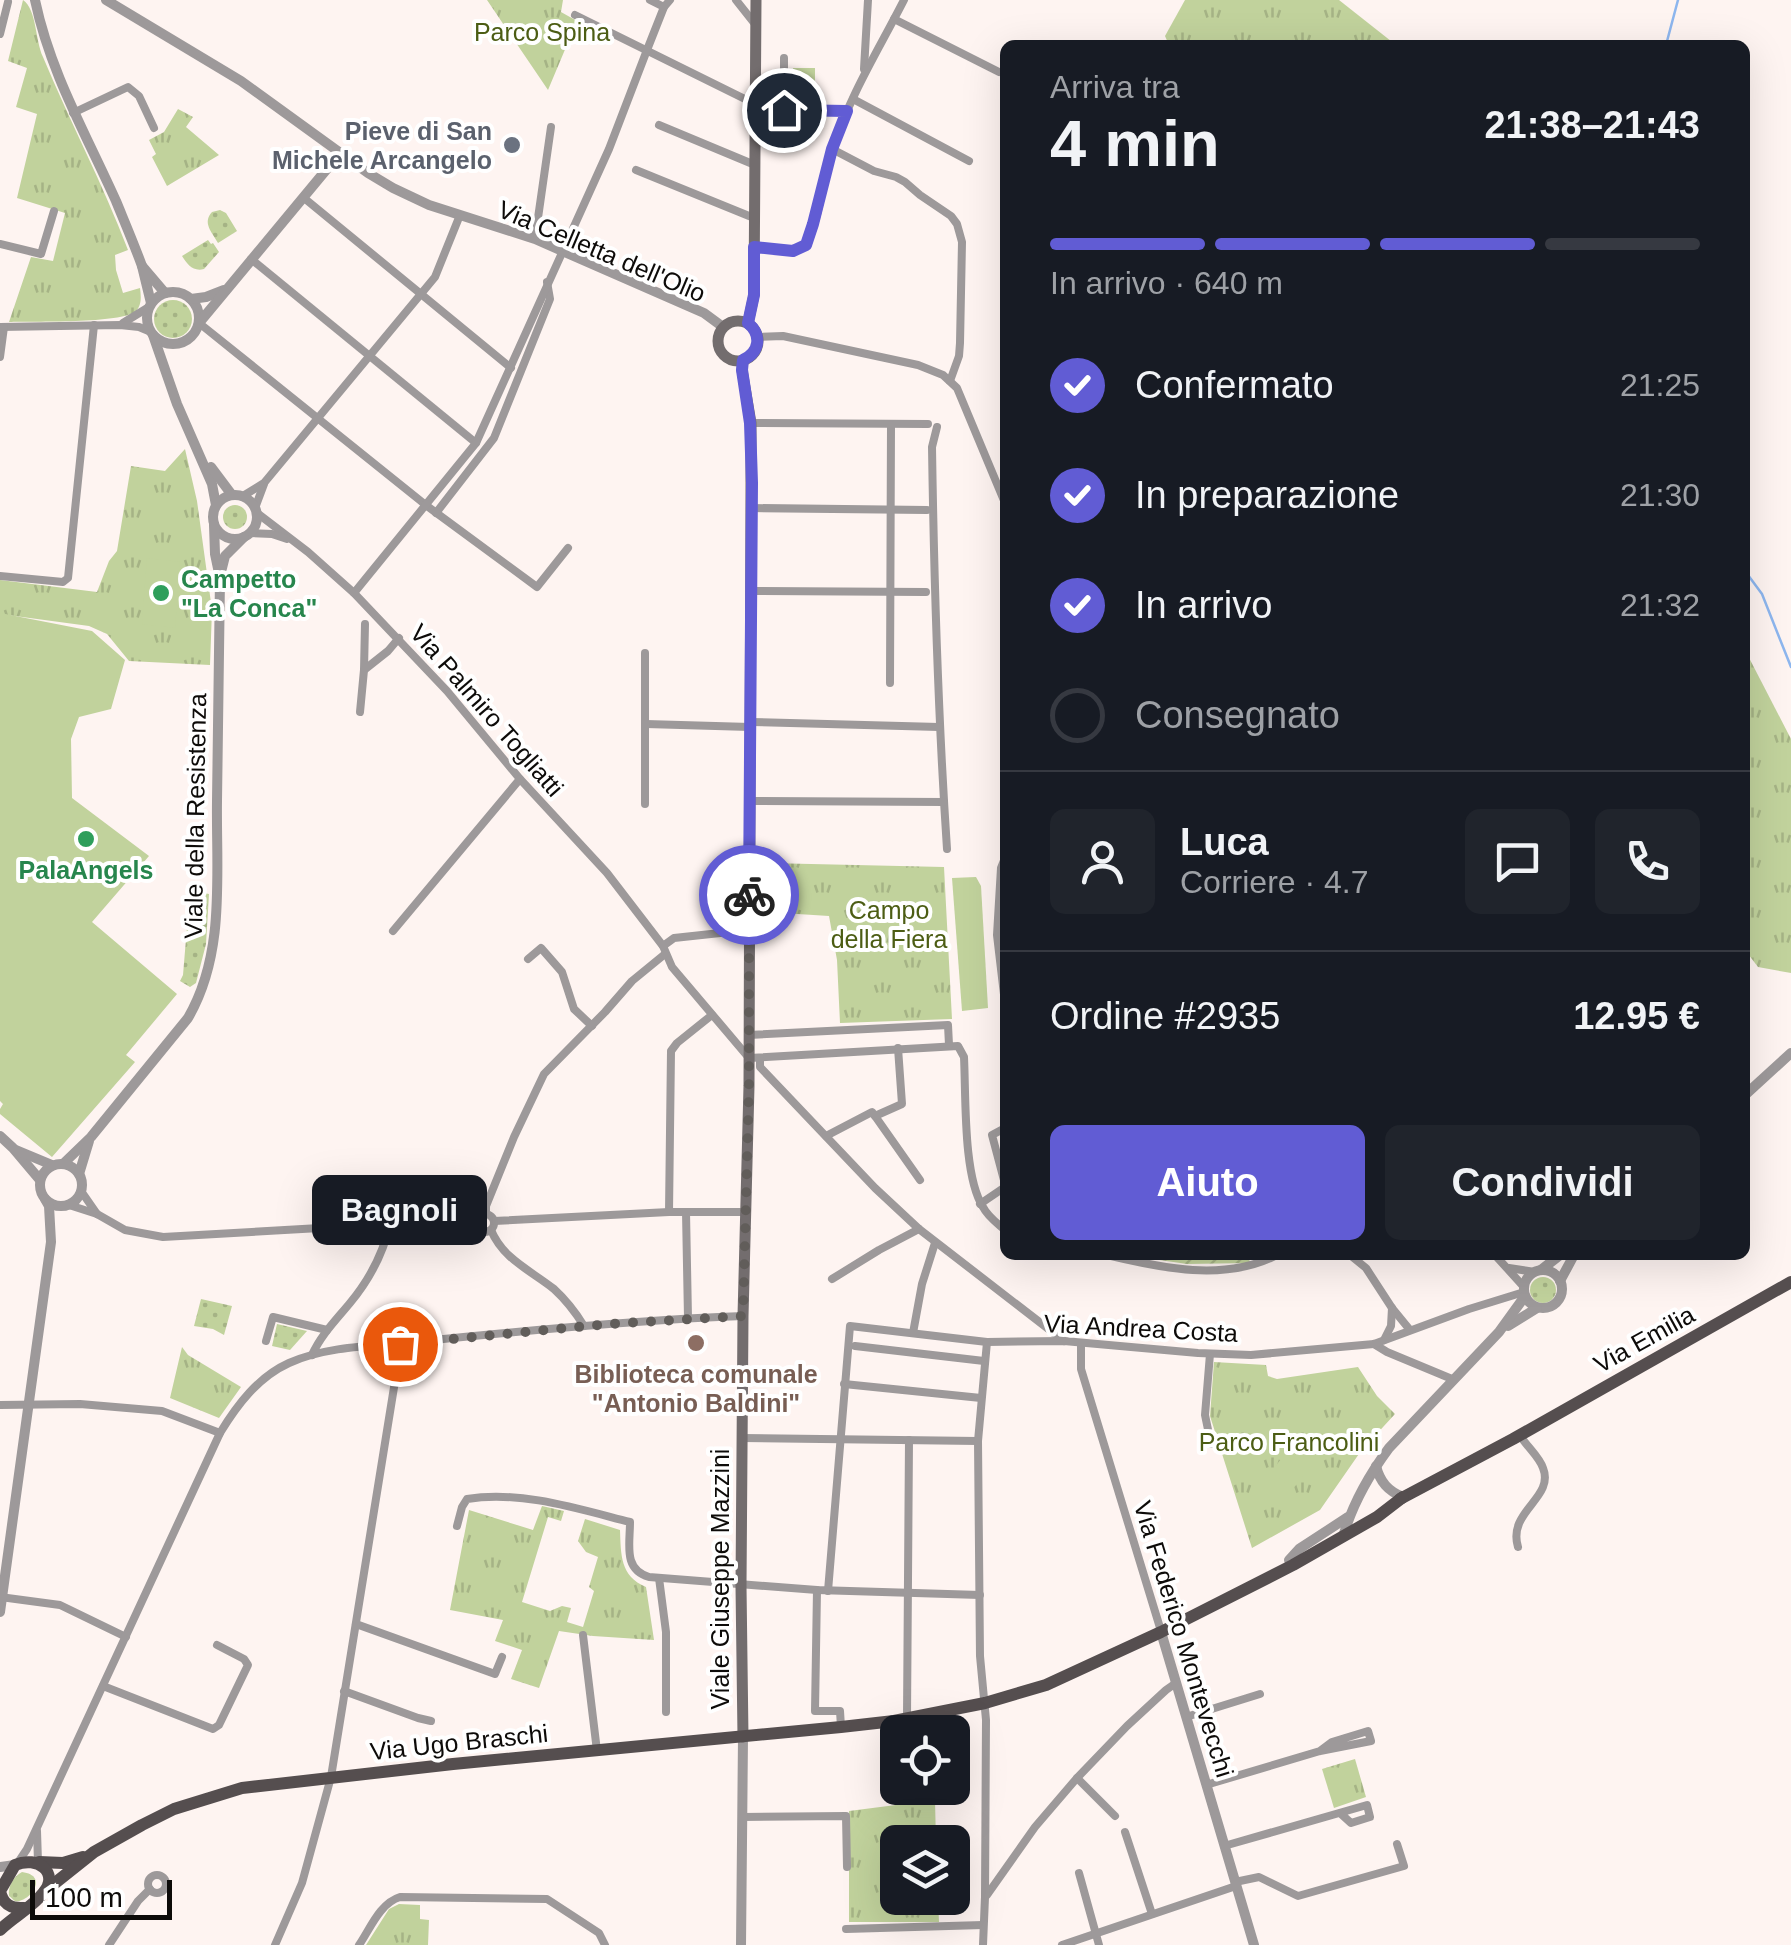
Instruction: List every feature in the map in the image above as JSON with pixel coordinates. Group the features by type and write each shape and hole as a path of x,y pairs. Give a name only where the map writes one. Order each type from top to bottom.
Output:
{"main road":[{"path":"748,323 754,295 756,0"},
{"path":"735,321 748,323 758,336 756,349 748,358 730,360 720,351 718,338 723,327 735,321"},
{"name":"Viale Giuseppe Mazzini","path":"743,360 750,423 748,1035 754,1058 743,1316 743,1736"},
{"name":"Via Emilia","path":"1403,1497 1791,1282"},
{"name":"Via Ugo Braschi","path":"1252,1584 1403,1497"},
{"name":"Via Ugo Braschi","path":"924,1715 985,1704 1046,1685 1161,1632 1346,1528"},
{"name":"Via Ugo Braschi","path":"45,1892 94,1852 142,1824 174,1809 242,1788 880,1722"},
{"name":"Via Ugo Braschi","path":"38,1862 63,1863 94,1852"},
{"path":"0,1930 45,1892 48,1877 43,1866 29,1860 16,1864 0,1891 11,1908 24,1908"}],"street":[{"path":"35,0 50,58 142,266 150,305 146,316 177,404 212,484 216,505"},
{"name":"Via Celletta dell'Olio","path":"106,0 242,81 394,188 429,205 535,238 704,314 723,327"},
{"path":"354,594 476,443 609,150 646,50 668,5 650,0"},
{"path":"736,0 756,25"},
{"path":"864,74 868,0"},
{"path":"754,247 793,251 806,245 832,149 847,111 904,0"},
{"path":"0,34 8,2"},
{"path":"575,15 755,104"},
{"path":"894,20 999,72"},
{"path":"784,58 784,110 847,111"},
{"path":"74,113 128,87 138,96 154,128"},
{"path":"853,100 968,161"},
{"path":"659,125 755,165"},
{"path":"535,238 551,127"},
{"path":"832,149 905,182 957,224 962,242 960,343 950,381"},
{"path":"166,368 170,353 192,336 341,152"},
{"path":"636,170 754,218"},
{"path":"304,198 511,368"},
{"path":"0,244 41,254 54,210"},
{"path":"201,455 237,496 256,510 264,484 435,277 460,215"},
{"path":"251,260 476,443"},
{"path":"142,266 166,292"},
{"path":"436,514 492,440 550,300 547,282"},
{"path":"191,298 216,294 229,287"},
{"path":"120,324 166,292 179,292 191,298 198,310 199,323 436,514 537,587 568,548"},
{"path":"0,356 2,327 120,324 138,327 165,343 179,344"},
{"path":"0,576 63,582 68,578 94,325"},
{"path":"758,336 784,336 933,369 957,388 1000,490"},
{"path":"497,398 509,403"},
{"path":"750,423 932,426 939,727 947,849"},
{"path":"890,684 891,425"},
{"path":"216,505 264,484"},
{"name":"Viale della Resistenza","path":"216,505 213,518 220,578"},
{"path":"751,508 928,510"},
{"name":"Viale della Resistenza","path":"58,1164 91,1137 188,1018 208,973 216,921 220,578 225,556 254,527 256,510"},
{"name":"Via Palmiro Togliatti","path":"256,510 308,552 399,638 607,873 664,950 672,967 712,1015 875,1188 936,1242 1064,1341"},
{"path":"214,525 224,536 237,539 272,534 291,540"},
{"path":"751,591 926,592"},
{"path":"360,712 365,624"},
{"path":"364,670 399,638"},
{"path":"645,653 645,804"},
{"path":"646,724 939,727"},
{"path":"393,931 520,779"},
{"path":"749,801 944,802"},
{"path":"1000,905 1000,960"},
{"path":"486,1214 514,1137 544,1074 674,938 748,930"},
{"path":"528,960 542,948 562,972 574,1009 592,1026"},
{"path":"669,1212 670,1051 712,1015"},
{"path":"748,1035 948,1025 954,1045 964,1058 972,1178 980,1204 1000,1226"},
{"path":"838,1031 838,1052"},
{"path":"754,1058 954,1045"},
{"path":"875,1116 902,1104 898,1048"},
{"path":"1750,1090 1791,1053"},
{"path":"826,1136 872,1112 920,1180"},
{"path":"1000,1131 992,1135 1000,1166"},
{"path":"0,1136 40,1180"},
{"name":"Viale della Resistenza","path":"79,1174 91,1137"},
{"path":"13,1148 70,1165 79,1174 82,1191 97,1214"},
{"path":"0,1612 5,1538 51,1242 49,1206 41,1194 40,1180 46,1168 58,1164"},
{"path":"980,1204 1000,1189"},
{"path":"51,1242 66,1206 82,1191"},
{"path":"45,1200 97,1214 124,1230 162,1237 476,1222"},
{"path":"476,1222 480,1230 492,1225 669,1212 746,1212"},
{"path":"686,1212 688,1318"},
{"path":"476,1222 480,1215 491,1216 498,1247 557,1292 584,1326"},
{"path":"312,1355 368,1280 384,1250 390,1224"},
{"path":"832,1279 919,1228"},
{"path":"913,1333 922,1284 936,1242"},
{"path":"1132,1260 1194,1270 1247,1266 1263,1260"},
{"path":"1356,1260 1410,1330"},
{"path":"1500,1260 1528,1301 1538,1308"},
{"path":"1346,1528 1388,1448 1499,1332 1524,1292 1528,1278 1553,1260"},
{"path":"1499,1332 1538,1308 1555,1304 1561,1294 1560,1282 1571,1260"},
{"path":"1508,1268 1552,1273 1560,1282"},
{"name":"Via Andrea Costa","path":"844,1384 850,1326 986,1342 1064,1341 1252,1354 1379,1342 1524,1292"},
{"path":"1392,1308 1391,1326 1379,1342 1388,1352 1452,1379"},
{"path":"266,1341 273,1316 327,1330"},
{"path":"0,1867 16,1864 23,1856 220,1433 260,1381 312,1355 584,1326 743,1316"},
{"path":"983,1945 985,1704 980,1656 978,1442 986,1342"},
{"name":"Via Federico Montevecchi","path":"1081,1343 1081,1369 1254,1945"},
{"path":"276,1945 302,1883 330,1777 400,1344"},
{"path":"855,1346 984,1362"},
{"path":"1210,1354 1205,1416 1211,1444"},
{"path":"841,1727 840,1711 814,1711 822,1590 844,1384 981,1398"},
{"path":"0,1405 80,1404 162,1410 220,1433"},
{"path":"1518,1547 1518,1524 1542,1491 1545,1479 1544,1468 1520,1435"},
{"path":"742,1438 978,1442"},
{"path":"907,1715 908,1440"},
{"path":"1376,1465 1385,1486 1403,1497"},
{"path":"457,1526 467,1499 522,1498 630,1522 631,1565 642,1575 741,1586 980,1595"},
{"path":"659,1578 666,1632 666,1712"},
{"path":"1,1598 60,1606 126,1637"},
{"path":"356,1624 495,1674 502,1657"},
{"path":"583,1635 597,1751"},
{"path":"103,1686 213,1729 219,1725 248,1665 218,1646"},
{"path":"985,1897 1035,1827 1077,1778 1126,1726 1176,1683"},
{"path":"344,1691 431,1721"},
{"path":"1186,1718 1260,1694"},
{"path":"1206,1784 1371,1740 1368,1731 1332,1742 1320,1751"},
{"name":"Viale Giuseppe Mazzini","path":"741,1945 743,1736"},
{"path":"1077,1778 1115,1816"},
{"path":"1224,1846 1340,1813"},
{"path":"742,1817 846,1816 846,1867"},
{"path":"38,1826 38,1862"},
{"path":"1126,1832 1152,1914"},
{"path":"1062,1945 1259,1877 1298,1896 1404,1866 1397,1844"},
{"path":"1080,1873 1100,1945"},
{"path":"109,1945 150,1889"},
{"path":"359,1945 384,1907 391,1899 400,1897 547,1899 599,1933 605,1945"},
{"path":"846,1929 983,1925"}],"green space":[{"path":"23,0 31,11 43,57 128,250 115,255 116,270 123,293 140,288 141,297 138,309 127,315 96,320 9,322 31,257 53,261 65,213 17,198 37,114 16,107 27,68 8,61"},
{"name":"Parco Spina","path":"487,0 563,0 561,12 577,21 548,90"},
{"path":"1185,0 1339,0 1390,40 1167,40 1165,36"},
{"path":"793,68 815,68 815,96 792,95"},
{"path":"178,109 193,117 186,127 219,155 167,186 152,157 156,154 149,140 164,132"},
{"path":"220,210 237,231 218,243 208,220 212,212"},
{"path":"208,240 219,252 204,269 194,268 182,256"},
{"path":"173,300 186,306 192,319 186,332 173,338 160,332 154,319 160,306"},
{"path":"185,449 197,501 212,610 210,665 129,661 107,634 89,626 0,614 0,580 97,592 117,551 131,466 165,471"},
{"path":"235,505 247,517 235,529 223,517"},
{"name":"Campetto \"La Conca\"","path":"147,558 180,562 175,628 142,624"},
{"path":"0,613 92,631 125,660 111,709 79,717 71,739 72,798 149,856 92,922 177,994 126,1055 135,1062 52,1157 0,1114"},
{"path":"1750,660 1791,739 1791,973 1758,967 1750,957"},
{"name":"Campo della Fiera","path":"767,863 944,867 952,1019 840,1023 837,960 829,916 766,912"},
{"path":"976,877 981,886 988,1008 962,1011 952,878"},
{"path":"209,894 206,944 196,983 190,987 180,981 189,903"},
{"path":"1159,1260 1251,1263 1187,1264"},
{"path":"1543,1277 1552,1281 1556,1290 1552,1299 1543,1303 1534,1299 1530,1290 1534,1281"},
{"path":"201,1299 232,1306 224,1335 194,1326"},
{"path":"277,1324 307,1331 290,1350 272,1346"},
{"path":"182,1347 188,1355 241,1387 219,1418 170,1398"},
{"name":"Parco Francolini","path":"1214,1362 1266,1365 1268,1376 1277,1379 1358,1367 1377,1396 1395,1414 1361,1451 1320,1510 1252,1548 1210,1416"},
{"path":"1297,1438 1319,1455 1293,1489 1271,1472"},
{"path":"542,1506 564,1511 561,1521 548,1517 522,1602 550,1611 562,1606 571,1608 567,1622 583,1627 594,1591 589,1587 598,1557 586,1552 578,1541 585,1519 620,1530 627,1571 646,1587 654,1640 559,1631 539,1688 511,1679 522,1650 495,1641 503,1620 450,1610 469,1510 533,1530"},
{"path":"1355,1759 1366,1797 1334,1808 1322,1769"},
{"path":"935,1805 936,1825 880,1825 880,1915 939,1915 939,1922 849,1922 849,1811"},
{"path":"22,1872 31,1875 36,1884 31,1894 15,1901 9,1896 9,1889"},
{"path":"399,1904 420,1905 420,1919 429,1920 428,1945 366,1945 389,1909"}],"waterway":[{"path":"1667,40 1678,0"},
{"path":"1750,578 1762,594 1791,667"}],"way so far":[{"path":"400,1344 743,1316 749,895"}],"place":[{"name":"Pieve di San Michele Arcangelo","path":"512,145"},
{"name":"Campetto \"La Conca\"","path":"161,593"},
{"name":"PalaAngels","path":"86,839"},
{"name":"Biblioteca comunale \"Antonio Baldini\"","path":"696,1343"},
{"name":"Bagnoli","path":"400,1344"}],"route":[{"path":"749,895 752,483 750,423 742,370 743,360 753,354 758,343 756,331 748,323 754,295 754,247 793,251 806,245 832,149 847,111 784,110"}]}
